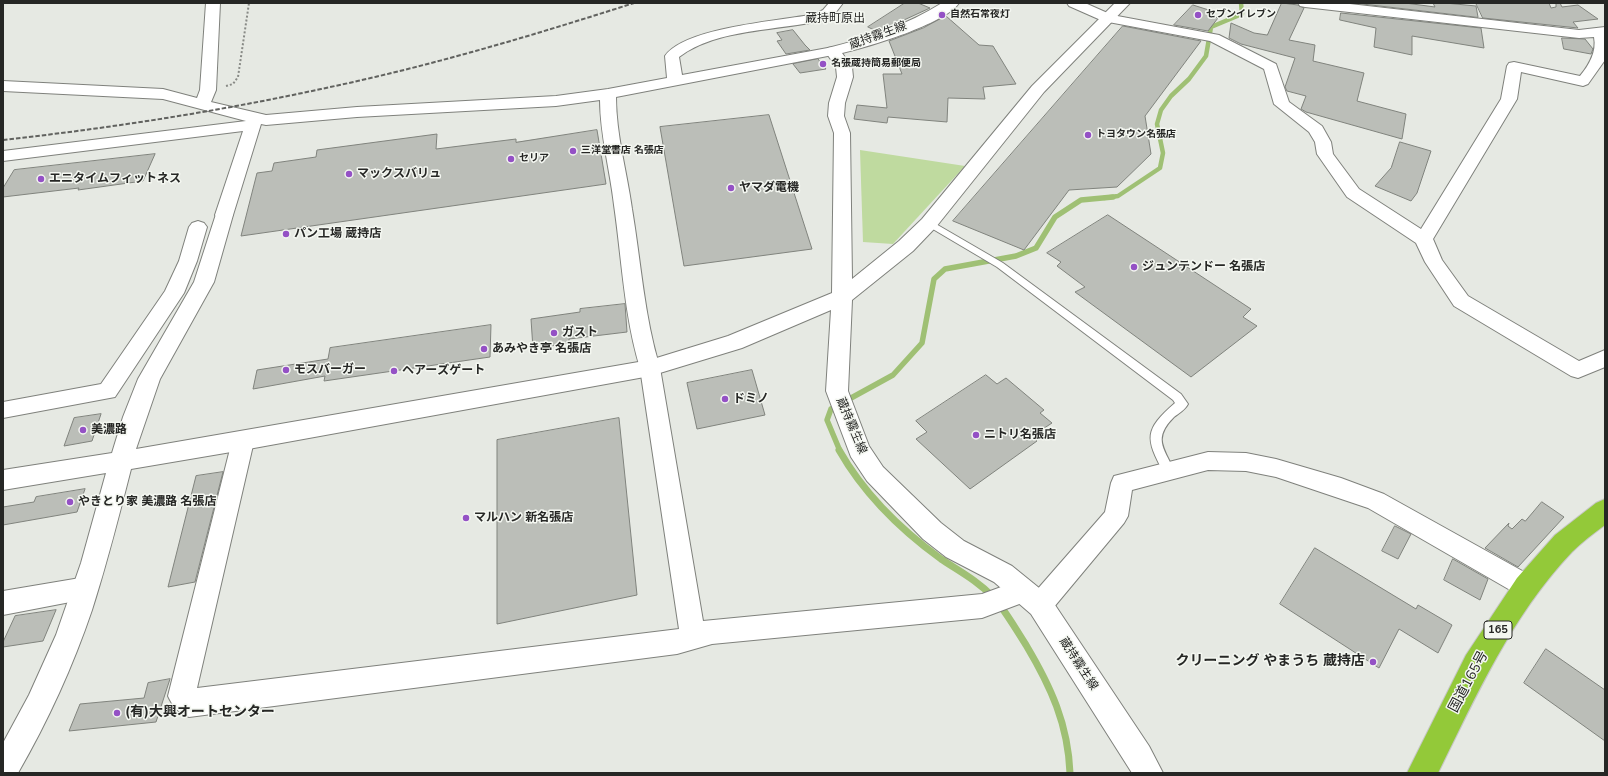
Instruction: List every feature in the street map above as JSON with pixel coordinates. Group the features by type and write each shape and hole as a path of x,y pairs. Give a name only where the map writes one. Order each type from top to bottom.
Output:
{"highway":[{"name":"国道165号","path":"1422,773 1476,665 1526,586 1564,543 1605,510"}],"street":[{"path":"205,98 213,3"},
{"path":"675,81 672,56 684,48 706,38 722,34 819,17 828,12 836,3"},
{"name":"蔵持霧生線","path":"952,3 936,14 872,41 833,51 844,67 845,77 836,103 836,116 842,133 842,297 837,391 846,420 859,450 875,474 932,531 955,549 1003,574 1031,598 1139,756 1148,773"},
{"path":"1074,3 1108,18 1207,36 1271,67 1282,104 1316,130 1323,142 1325,154 1353,193 1424,239 1434,262 1461,301 1578,370 1605,358"},
{"path":"3,480 243,441 650,368 735,342 842,297 906,246 929,223 1038,89 1123,3"},
{"path":"1305,3 1579,34 1603,32 1601,52 1590,74 1583,81 1514,66 1508,99 1424,239"},
{"path":"1419,3 1428,17"},
{"path":"3,156 254,121 357,112 556,101 608,94 833,51"},
{"path":"3,86 163,94 205,98 254,121"},
{"path":"608,94 607,113 622,197 641,343 650,368 693,636"},
{"path":"3,772 20,743 55,670 86,588 121,460 143,393 158,361 200,289 254,121"},
{"path":"3,410 108,391 174,293 188,261 198,228"},
{"path":"243,441 182,696 189,703 677,642 693,636 866,616 982,606 1031,598 1116,516 1122,483 1208,461 1246,462 1276,468 1341,488 1376,501 1405,516 1526,586"},
{"path":"3,603 86,588"}],"lane":[{"path":"929,223 975,249 1000,266 1177,397 1182,404 1158,428 1155,437 1156,449 1168,470"}],"path":[{"path":"205,98 233,84 238,77 249,3"}],"green space":[{"path":"860,150 965,166 893,244 863,242"}],"building":[{"path":"905,3 918,3 930,8 878,32 868,27"},
{"path":"1282,3 1298,5 1304,8 1289,40 1315,45 1313,61 1364,73 1357,101 1406,114 1402,139 1306,112 1301,109 1306,96 1287,91 1285,87 1295,58 1241,44 1229,38 1231,23 1254,33 1267,35"},
{"path":"1354,3 1405,3 1435,7 1433,3 1445,3 1476,6 1478,17"},
{"path":"1476,3 1549,3 1551,8 1556,7 1556,3 1560,3 1562,7 1578,5 1598,19 1573,22 1578,28 1483,18"},
{"path":"1193,5 1215,12 1212,16 1218,18 1208,31 1174,25"},
{"path":"1341,13 1481,28 1484,48 1412,36 1412,55 1374,47 1376,28 1340,20"},
{"path":"946,16 979,45 993,46 1016,84 983,87 985,99 948,98 947,122 888,117 887,123 854,119 857,105 887,108 883,74 902,74 889,41 923,28"},
{"name":"トヨタウン名張店","path":"1123,26 1201,41 1145,116 1151,154 1117,187 1069,190 1024,250 953,221"},
{"path":"793,30 810,50 786,54 777,41 782,40 777,33"},
{"path":"1562,38 1585,39 1593,49 1591,54 1564,49"},
{"path":"818,59 826,69 800,73 793,64"},
{"name":"ヤマダ電機","path":"769,115 812,249 684,266 660,127"},
{"path":"597,130 606,184 241,236 257,173 272,171 274,163 316,157 317,150 437,134 436,149 516,139 516,142"},
{"path":"1400,142 1431,151 1417,193 1411,201 1375,186 1391,168"},
{"path":"155,154 143,181 78,190 79,188 3,197 3,188 14,170"},
{"path":"1108,215 1251,309 1243,317 1257,326 1191,377 1075,292 1085,287 1057,266 1061,262 1047,253"},
{"path":"625,304 627,332 569,339 569,343 533,349 531,319 580,312 580,309"},
{"path":"491,325 490,357 324,381 325,376 253,389 257,370 328,359 330,348"},
{"name":"ドミノ","path":"752,370 765,415 697,429 687,383"},
{"name":"ニトリ名張店","path":"986,375 997,384 1006,378 1044,410 1040,413 1052,423 1032,436 1037,441 970,489 916,439 927,432 916,421"},
{"name":"美濃路","path":"101,414 92,441 64,446 74,418"},
{"path":"619,418 637,595 497,624 497,440"},
{"path":"223,472 195,582 168,587 196,476"},
{"path":"85,489 77,512 3,525 3,507 34,502 36,497"},
{"path":"1542,502 1564,517 1518,567 1485,548 1509,523 1508,526 1512,529 1522,519 1525,521"},
{"path":"1395,526 1411,534 1398,559 1382,551"},
{"path":"1315,548 1416,609 1418,605 1452,625 1438,653 1399,629 1379,668 1280,604"},
{"path":"1453,559 1488,579 1480,600 1444,580"},
{"path":"56,610 43,641 3,647 3,642 15,616"},
{"path":"1546,649 1605,690 1605,741 1524,683"},
{"name":"(有)大興オートセンター","path":"170,679 156,722 69,731 80,704 144,698 148,683"}],"waterway":[{"path":"1107,198 1118,196 1160,168 1163,153 1157,124 1161,110 1171,96 1189,79 1206,56 1211,27 1242,14 1241,3"},
{"path":"1107,198 1113,197"},
{"path":"840,451 827,420 831,409 893,375 922,343 934,279 945,269 1016,256 1036,248 1055,217 1081,200 1107,198"},
{"path":"839,450 860,482 884,510 926,548 975,581 993,597"},
{"path":"999,604 1026,645 1057,706 1066,738 1070,773"}],"railway":[{"path":"3,140 162,119 321,89 439,61 634,3"}],"place":[{"name":"自然石常夜灯","path":"942,15"},
{"name":"セブンイレブン","path":"1198,15"},
{"name":"名張蔵持簡易郵便局","path":"823,64"},
{"name":"トヨタウン名張店","path":"1088,135"},
{"name":"三洋堂書店 名張店","path":"573,151"},
{"name":"セリア","path":"511,159"},
{"name":"マックスバリュ","path":"349,174"},
{"name":"エニタイムフィットネス","path":"41,179"},
{"name":"ヤマダ電機","path":"731,188"},
{"name":"パン工場 蔵持店","path":"286,234"},
{"name":"ジュンテンドー 名張店","path":"1134,267"},
{"name":"ガスト","path":"554,333"},
{"name":"あみやき亭 名張店","path":"484,349"},
{"name":"モスバーガー","path":"286,370"},
{"name":"ヘアーズゲート","path":"394,371"},
{"name":"ドミノ","path":"725,399"},
{"name":"美濃路","path":"83,430"},
{"name":"ニトリ名張店","path":"976,435"},
{"name":"やきとり家 美濃路 名張店","path":"70,502"},
{"name":"マルハン 新名張店","path":"466,518"},
{"name":"クリーニング やまうち 蔵持店","path":"1373,662"},
{"name":"(有)大興オートセンター","path":"117,713"}],"district":[{"name":"蔵持町原出","path":"835,19"}]}
